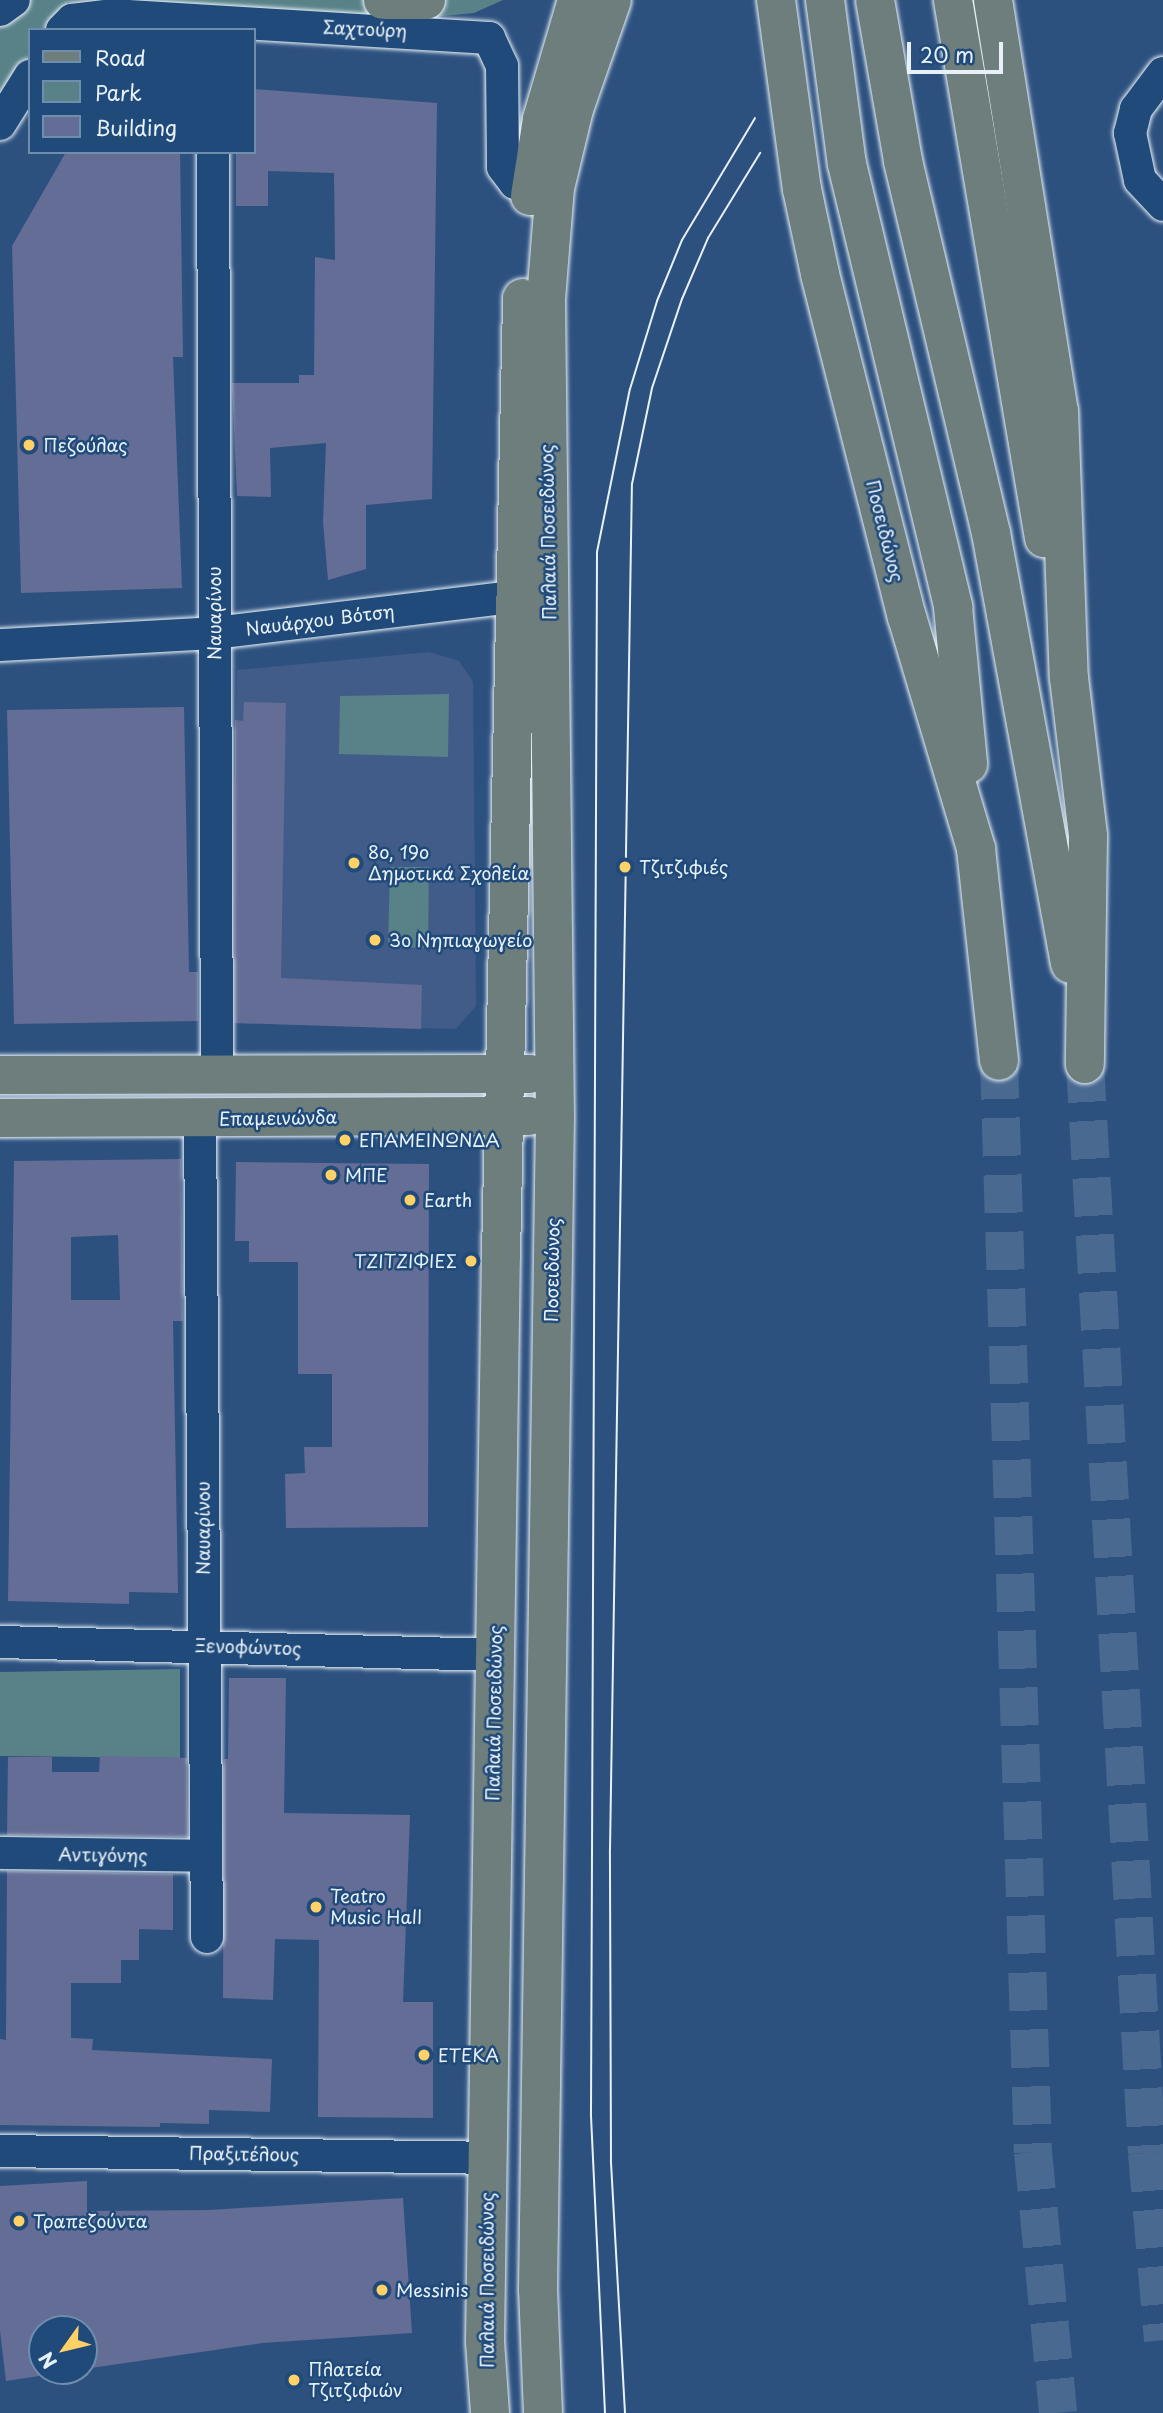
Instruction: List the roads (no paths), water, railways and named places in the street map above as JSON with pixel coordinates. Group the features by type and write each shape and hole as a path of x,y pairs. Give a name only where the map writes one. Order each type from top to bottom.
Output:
{"main road":[{"path":"383,0 426,0"},
{"name":"Παλαιά Ποσειδώνος","path":"490,2413 485,2341 503,1116 519,348 531,187 541,119 577,0"},
{"name":"Παλαιά Ποσειδώνος","path":"555,1074 548,248 555,188 574,109 611,0"},
{"name":"Ποσειδώνος","path":"776,0 802,189 820,274 906,617 976,849 999,1060"},
{"path":"825,0 850,177 953,607 976,849"},
{"path":"875,0 903,161 991,533 1084,1051 1088,836 1069,678 953,0"},
{"path":"993,0 1059,411 1069,678"},
{"path":"0,1074 555,1074"},
{"name":"Ποσειδώνος","path":"548,1467 555,1074"},
{"name":"Επαμεινώνδα","path":"0,1118 555,1117"},
{"path":"498,1467 548,1467 547,1870 538,2290 542,2413"},
{"path":"492,1868 547,1870"},
{"path":"462,2413 485,2341"}],"street":[{"path":"0,10 14,0"},
{"name":"Σαχτούρη","path":"67,25 102,15 214,17 489,38 502,66 503,167 515,183 531,187"},
{"path":"1163,73 1136,109 1130,133 1140,180 1163,205"},
{"path":"0,124 28,79"},
{"name":"Ναυαρίνου","path":"214,154 217,1074"},
{"name":"Ναυάρχου Βότση","path":"0,645 215,633 514,597"},
{"name":"Ναυαρίνου","path":"200,1119 207,1937"},
{"name":"Ξενοφώντος","path":"0,1642 204,1645 495,1655"},
{"name":"Αντιγόνης","path":"0,1853 206,1856"},
{"name":"Πραξιτέλους","path":"0,2151 488,2158"}],"tunnel":[{"path":"999,1061 1033,2152 1058,2413"},
{"path":"1085,1064 1147,2153 1163,2340"}],"tram line":[{"path":"605,2413 591,2114 597,552 630,389 657,301 682,240 755,118"},
{"path":"625,2413 611,2160 610,1849 632,484 652,388 682,299 708,238 760,153"}],"place":[{"name":"Πεζούλας","path":"29,445"},
{"name":"8ο, 19ο Δημοτικά Σχολεία","path":"354,863"},
{"name":"Τζιτζιφιές","path":"625,867"},
{"name":"3ο Νηπιαγωγείο","path":"375,940"},
{"name":"ΕΠΑΜΕΙΝΩΝΔΑ","path":"345,1140"},
{"name":"ΜΠΕ","path":"331,1175"},
{"name":"Earth","path":"410,1200"},
{"name":"ΤΖΙΤΖΙΦΙΕΣ","path":"471,1261"},
{"name":"Teatro Music Hall","path":"316,1907"},
{"name":"ΕΤΕΚΑ","path":"424,2055"},
{"name":"Τραπεζούντα","path":"19,2221"},
{"name":"Messinis","path":"382,2290"},
{"name":"Πλατεία Τζιτζιφιών","path":"294,2380"}]}
